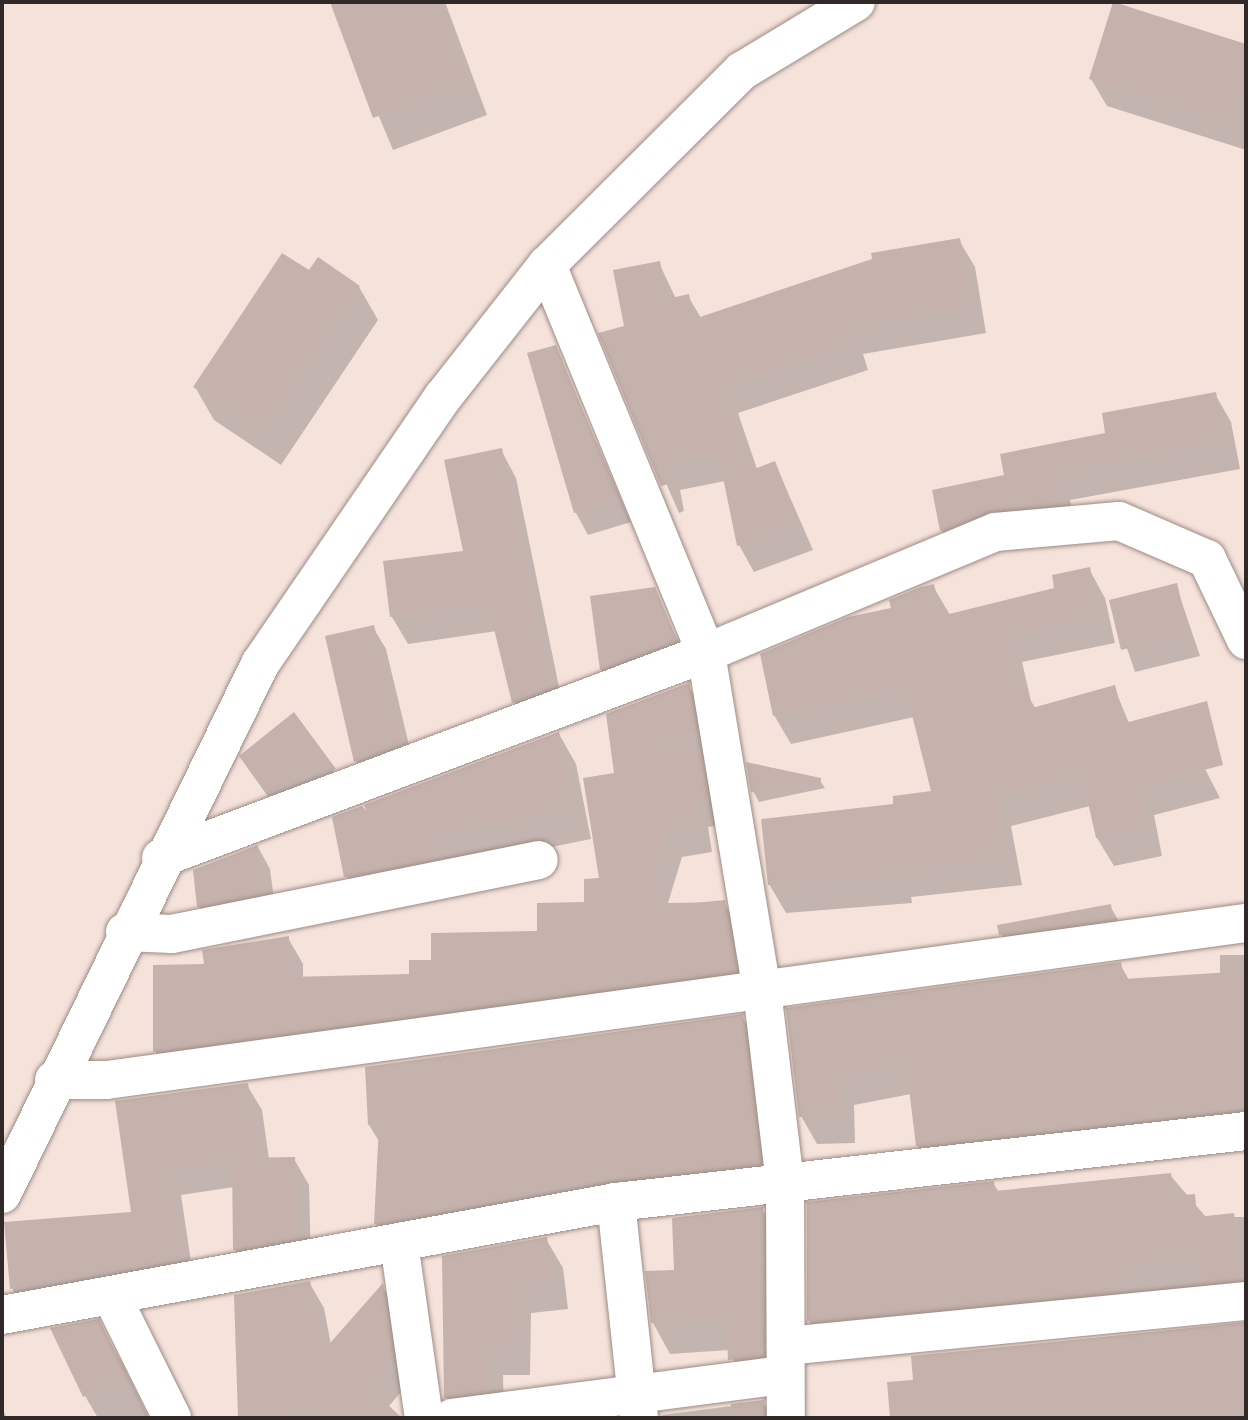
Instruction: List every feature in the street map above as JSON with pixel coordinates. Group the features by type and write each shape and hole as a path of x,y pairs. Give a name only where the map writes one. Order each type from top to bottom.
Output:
{"street":[{"path":"2,1194 161,858 260,664 443,397 547,265 741,71 856,2"},
{"path":"547,265 706,653 762,990 785,1183 786,1418"},
{"path":"161,858 706,653 995,532 1119,521 1208,559 1246,640"},
{"path":"125,932 172,934 539,860"},
{"path":"54,1080 107,1080 1246,923"},
{"path":"2,1315 113,1299 616,1202 1246,1131"},
{"path":"616,1202 638,1406"},
{"path":"400,1243 424,1418"},
{"path":"113,1299 172,1418"},
{"path":"453,1418 638,1406 785,1360 1246,1301"}],"building":[{"path":"330,2 440,2 470,82 373,118"},
{"path":"1113,2 1246,44 1246,100 1236,98 1231,124 1089,79"},
{"path":"960,238 972,306 848,327 854,343 724,386 752,470 775,461 799,522 737,546 718,453 666,463 669,484 661,486 598,333 624,326 613,270 660,261 667,299 689,294 694,319 872,259 871,253"},
{"path":"282,253 309,270 318,257 360,286 262,433 193,387"},
{"path":"556,345 619,499 574,513 527,353"},
{"path":"1216,392 1225,441 1055,472 1061,504 993,510 940,531 932,490 1004,475 1000,454 1105,433 1102,413"},
{"path":"502,448 550,688 512,703 488,604 390,617 383,561 463,551 444,460"},
{"path":"1090,567 1100,615 1007,634 1021,691 1027,690 1032,708 1115,685 1125,723 1207,701 1223,765 1138,787 1147,827 1096,838 1082,776 996,797 1007,857 896,869 897,875 768,885 761,819 893,804 893,796 931,791 905,687 773,716 760,654 848,617 891,608 889,600 921,587 934,584 941,616 1054,588 1052,575"},
{"path":"1177,583 1189,634 1121,650 1109,600"},
{"path":"655,587 677,640 600,670 590,596"},
{"path":"374,625 402,744 354,762 325,636"},
{"path":"689,683 697,732 651,742 700,753 708,799 694,801 698,825 667,830 652,882 660,884 655,907 725,900 737,971 153,1052 153,965 204,964 202,950 289,936 289,977 409,974 409,960 431,960 431,933 537,931 537,903 584,902 584,879 599,878 583,778 614,773 606,714"},
{"path":"294,712 336,769 324,773 322,762 267,795 239,756"},
{"path":"559,732 575,808 431,837 435,859 344,877 332,817 362,806 366,810 364,805"},
{"path":"746,762 821,778 821,781 751,792"},
{"path":"258,845 264,893 197,907 193,870"},
{"path":"1111,904 1113,919 999,935 997,925"},
{"path":"1121,962 1124,979 1246,971 1246,1104 916,1146 906,1064 839,1078 840,1116 799,1117 786,1008"},
{"path":"743,1014 761,1164 602,1178 374,1224 379,1125 368,1125 365,1067"},
{"path":"248,1083 259,1155 241,1158 295,1157 297,1238 233,1250 232,1160 168,1170 181,1257 10,1289 4,1222 131,1212 115,1101"},
{"path":"1171,1173 1174,1196 1195,1194 1197,1217 1234,1213 1240,1280 1200,1283 1198,1256 1124,1264 1126,1291 807,1321 807,1202 994,1181 995,1191"},
{"path":"763,1207 764,1356 728,1360 726,1319 651,1323 645,1271 674,1270 672,1218"},
{"path":"547,1237 552,1279 515,1283 514,1346 487,1346 488,1391 444,1398 442,1256"},
{"path":"310,1281 324,1350 383,1283 393,1358 369,1387 402,1418 319,1418 306,1407 274,1418 238,1418 234,1295"},
{"path":"99,1319 127,1376 83,1397 50,1328"},
{"path":"1246,1323 1246,1418 890,1418 887,1382 913,1380 911,1356"},
{"path":"764,1400 764,1418 732,1418 731,1404"}]}
